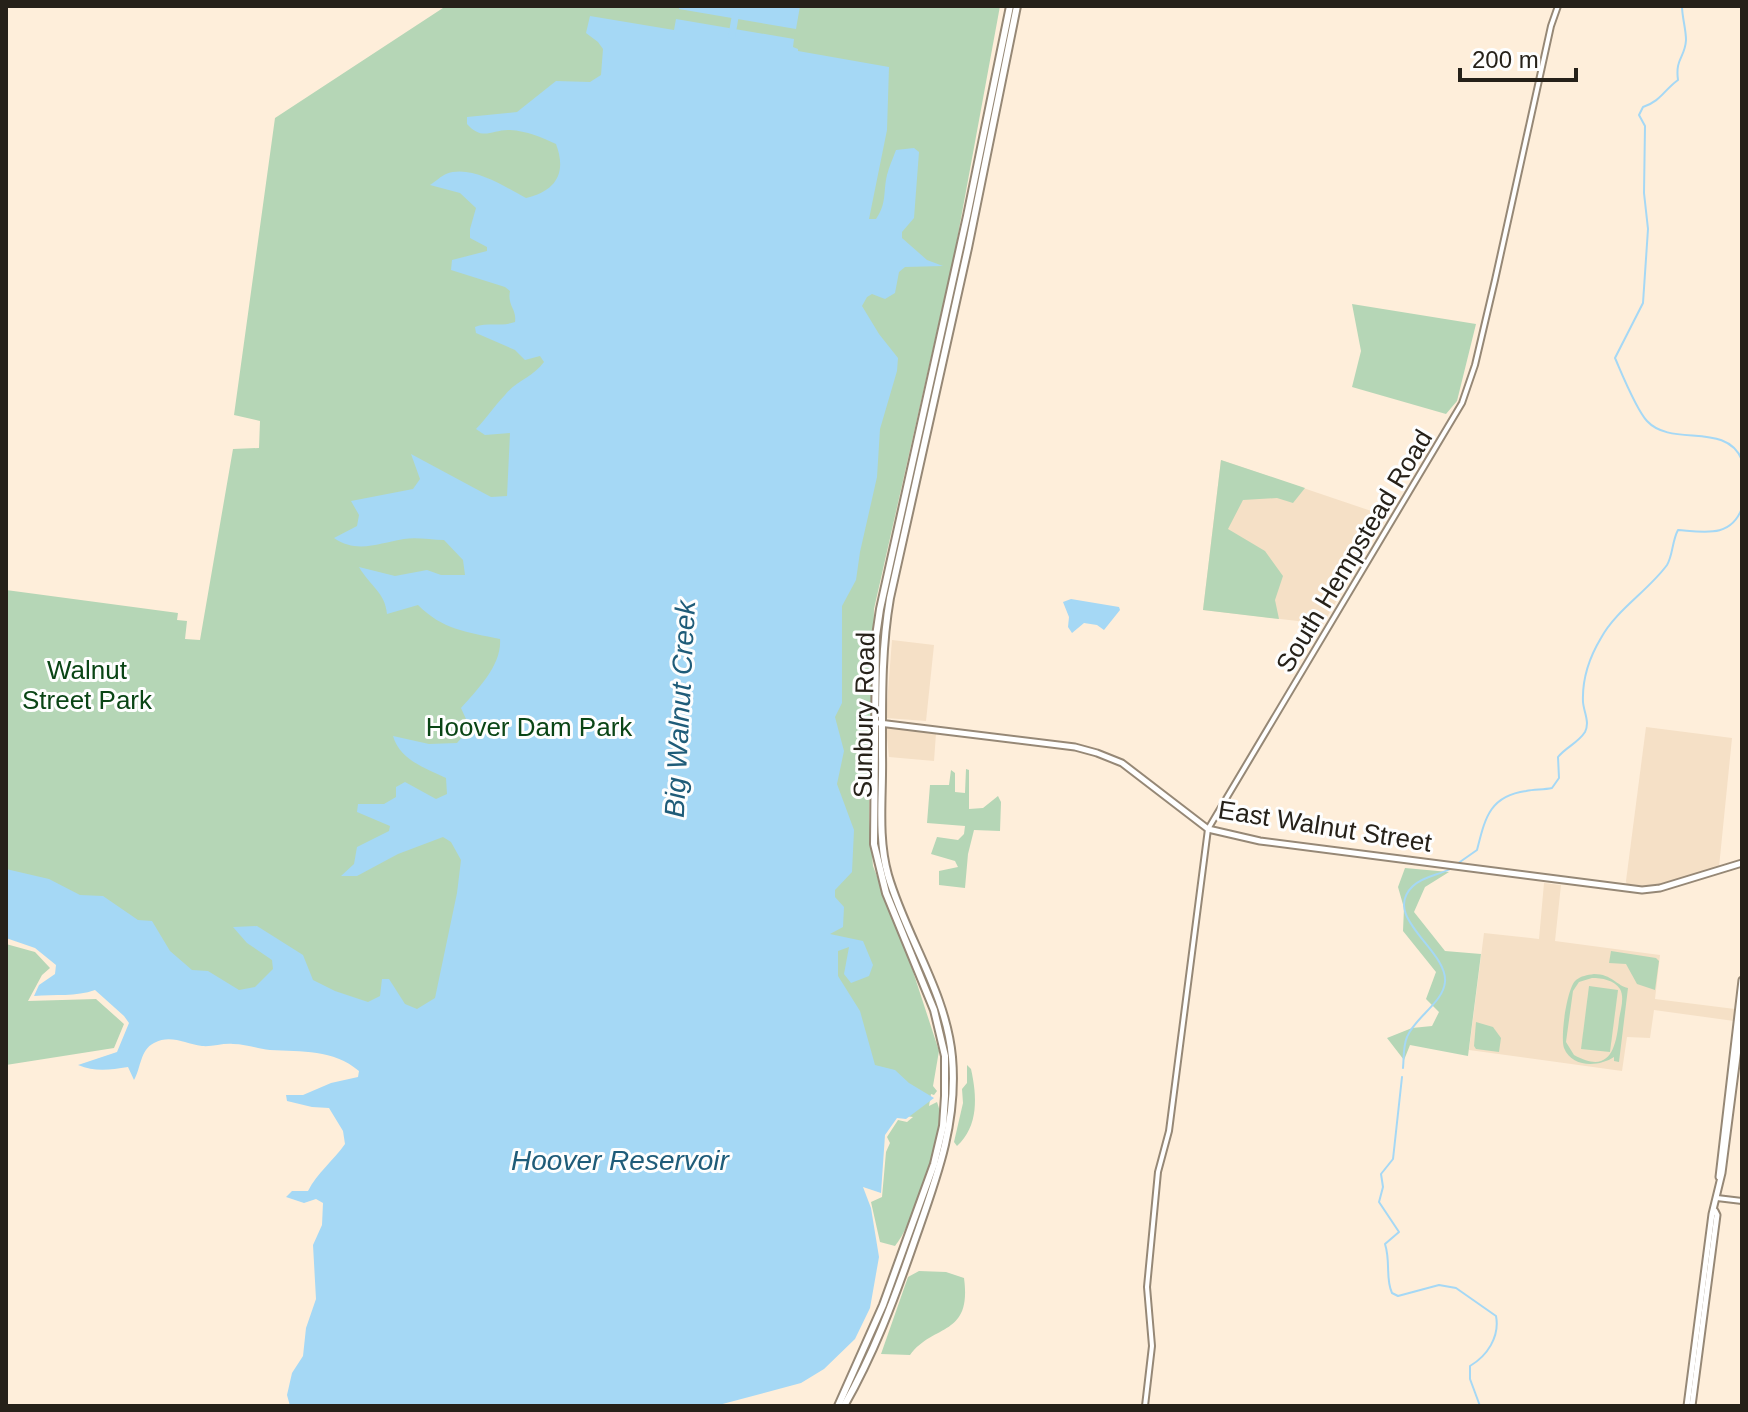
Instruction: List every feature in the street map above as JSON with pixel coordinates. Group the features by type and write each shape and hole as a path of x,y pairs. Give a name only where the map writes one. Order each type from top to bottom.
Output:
{"main road":[{"path":"991,115 996,92 994,80 1010,6"},
{"name":"Sunbury Road","path":"841,1406 883,1305 934,1164 941,1134 945,1056 934,1010 878,867 874,828 878,723 885,622 914,488 926,400 1017,6"},
{"name":"Sunbury Road","path":"841,1406 881,1330 929,1201 946,1151 954,1092 951,1045 940,1003 888,873 882,837 878,723 881,669 876,651 880,609 968,248 991,115"},
{"name":"East Walnut Street","path":"878,723 1094,752 1122,763 1208,829 1260,841 1649,890 1742,863"},
{"path":"1735,1057 1742,980"},
{"path":"1690,1406 1712,1214 1720,1179 1720,1156 1742,1018"}],"street":[{"name":"South Hempstead Road","path":"1145,1406 1152,1346 1147,1287 1158,1172 1168,1136 1208,829 1462,406 1475,365 1542,61 1558,6"},
{"path":"1717,1198 1742,1201"}],"shaded area":[{"path":"1221,460 1386,516 1323,624 1203,610"},
{"path":"892,640 934,645 926,721 886,718"},
{"path":"886,727 936,733 934,761 889,757"},
{"path":"1646,727 1732,738 1719,867 1648,887 1627,886 1626,881"},
{"path":"1544,883 1561,885 1555,941 1660,955 1655,999 1735,1009 1734,1021 1654,1010 1650,1038 1627,1037 1622,1071 1469,1050 1484,933 1539,939"}],"green space":[{"name":"Hoover Dam Park","path":"446,6 1000,6 955,251 874,609 869,819 873,866 906,950 939,1051 933,1086 937,1091 931,1094 929,1106 937,1102 941,1118 939,1132 916,1205 895,1246 880,1242 871,1202 882,1197 886,1152 890,1143 887,1137 898,1120 907,1122 913,1117 373,1053 6,919 6,590 178,613 177,620 187,621 185,639 200,640 233,449 259,448 260,421 234,415 275,118"},
{"path":"1352,304 1476,324 1457,401 1446,414 1352,387 1361,351"},
{"path":"1221,460 1305,488 1293,503 1277,498 1243,500 1228,529 1265,551 1283,576 1275,600 1279,619 1203,610"},
{"path":"966,769 969,770 969,809 983,808 998,796 1001,802 1000,831 974,830 965,888 939,885 939,871 958,867 955,861 931,854 937,837 958,840 964,834 965,826 927,823 930,785 949,785 951,770 955,773 955,792 965,793"},
{"path":"1405,868 1449,872 1425,887 1414,912 1445,951 1481,954 1468,1056 1410,1045 1404,1060 1387,1038 1412,1028 1432,1026 1439,1012 1426,999 1436,972 1403,931 1404,908 1398,887"},
{"path":"6,944 35,952 50,968 42,975 28,1001 96,999 124,1024 114,1048 6,1065"},
{"path":"1611,951 1656,958 1659,961 1655,990 1637,984 1626,964 1609,963"},
{"path":"1591,974 1605,976 1628,988 1619,1062 1614,1061 1614,1057 1601,1063 1586,1064 1573,1059 1564,1048 1564,1023 1570,992 1576,980","holes":["1592,978 1614,983 1622,1000 1613,1049 1609,1056 1596,1062 1574,1055 1566,1042 1573,991 1579,982"]},
{"path":"1589,986 1618,990 1610,1052 1581,1049"},
{"path":"1476,1022 1493,1027 1501,1038 1499,1052 1476,1049"},
{"path":"967,1065 973,1079 973,1120 957,1146 954,1142 963,1103 962,1089 967,1083"},
{"path":"919,1271 946,1272 964,1278 962,1310 949,1327 910,1355 881,1354 908,1277"}],"water":[{"path":"679,6 800,6 796,29 679,9"},
{"name":"Hoover Reservoir","path":"590,16 674,30 676,19 794,39 793,47 798,51 889,67 887,130 869,219 876,219 882,208 887,175 896,150 914,148 919,152 914,218 902,232 902,238 927,260 943,266 905,267 899,272 895,293 885,299 872,294 862,306 898,358 880,429 877,477 856,580 842,606 842,703 835,717 844,751 837,784 854,830 852,872 835,890 835,897 844,907 843,927 830,934 863,941 873,965 869,976 851,983 844,974 849,947 838,951 838,976 860,1011 875,1065 895,1070 934,1098 906,1119 897,1118 885,1135 881,1193 863,1187 871,1208 879,1257 870,1308 855,1339 824,1369 801,1383 715,1406 290,1406 287,1395 292,1373 303,1356 306,1328 316,1299 313,1245 322,1225 323,1203 316,1199 304,1203 286,1197 292,1191 308,1191 345,1144 343,1131 329,1108 287,1101 286,1095 303,1095 331,1083 358,1077 359,1071 339,1059 317,1053 238,1044 202,1046 172,1039 160,1040 149,1046 134,1080 128,1067 102,1070 78,1065 117,1052 129,1023 95,990 34,996 39,985 55,974 56,965 35,948 6,938 6,869 49,879 80,895 103,896 138,920 152,921 170,951 192,970 208,971 239,990 255,987 273,969 272,960 247,943 233,927 257,926 303,955 313,980 335,991 368,1002 380,996 382,979 389,979 405,1004 417,1009 435,998 461,860 451,842 443,837 398,854 357,876 341,876 354,864 357,847 389,831 390,826 357,812 358,804 384,804 396,797 396,787 405,782 436,799 447,794 446,778 407,757 393,736 429,744 457,743 470,728 461,708 493,667 500,649 500,639 446,625 418,605 387,614 380,594 359,567 395,576 427,570 441,575 465,575 463,560 444,540 409,538 360,546 334,538 357,526 359,515 351,501 413,489 420,479 411,454 491,497 507,496 510,433 485,435 476,429 509,390 544,362 540,356 525,360 515,350 476,333 475,327 515,322 510,291 451,270 452,260 487,251 487,247 470,238 476,208 460,193 430,185 444,175 466,172 488,178 526,198 552,185 560,164 556,144 516,131 483,134 467,124 467,117 517,112 556,81 590,82 601,75 603,49 586,33"},
{"path":"1071,599 1119,607 1120,610 1104,630 1097,625 1084,623 1072,633 1063,602"}],"waterway":[{"name":"Big Walnut Creek","path":"732,35 737,6"},
{"path":"1682,6 1686,40 1678,67 1678,80 1643,107 1639,115 1645,126 1644,193 1648,229 1643,303 1615,358 1647,421 1670,433 1724,441 1734,448 1742,460"},
{"path":"1457,864 1477,850 1486,819 1496,804 1514,794 1552,788 1559,778 1558,757 1585,732 1584,685 1593,653 1615,618 1667,565 1678,530 1707,532 1724,529 1737,518 1742,508"},
{"path":"1403,1068 1407,1037 1439,997 1445,982 1437,958 1409,922 1404,910 1405,898 1417,883 1452,868"},
{"path":"1402,1077 1393,1159 1381,1174 1383,1187 1379,1202 1399,1232 1385,1244 1390,1287 1392,1293 1398,1296 1439,1285 1456,1288 1496,1316 1496,1331 1491,1345 1470,1366 1470,1379 1480,1406"}],"park label":[{"name":"Walnut Street Park","path":"87,685"}]}
